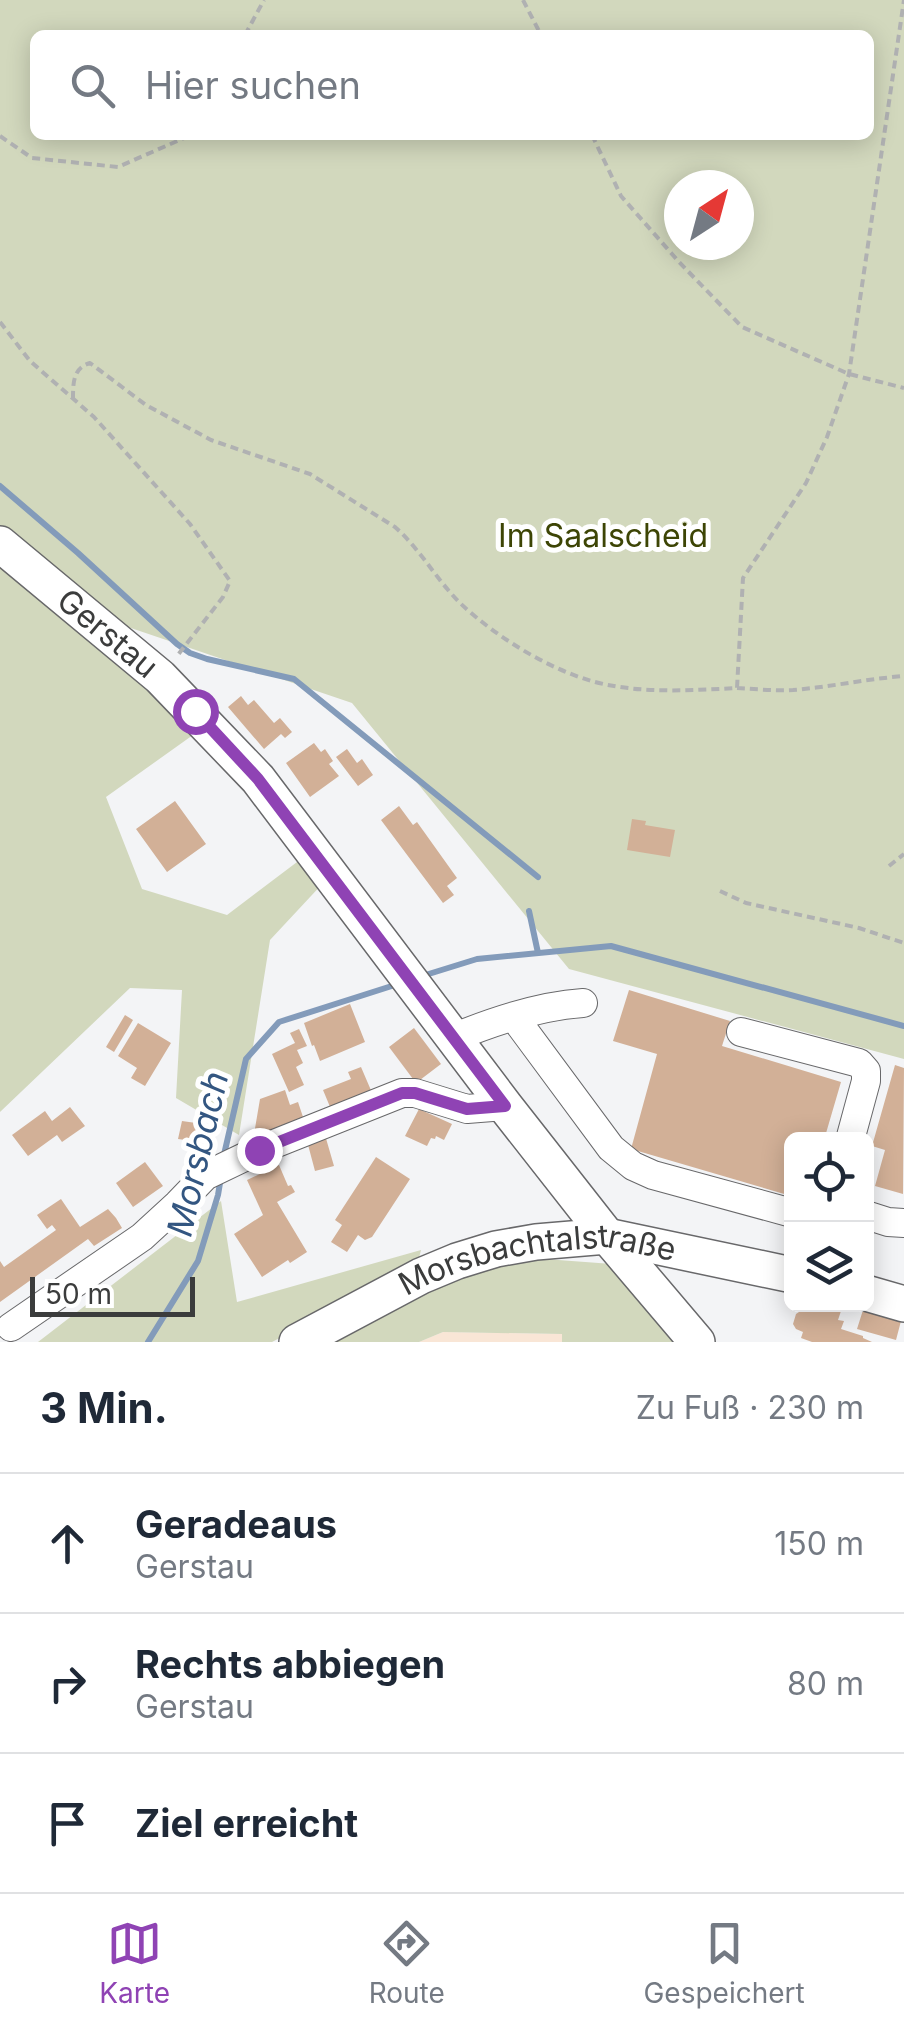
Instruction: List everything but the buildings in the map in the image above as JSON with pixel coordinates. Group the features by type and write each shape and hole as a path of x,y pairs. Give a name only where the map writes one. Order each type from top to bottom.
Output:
{"main road":[{"name":"Gerstau","path":"0,544 160,677 258,779 505,1106 607,1236 698,1342"},
{"path":"526,1244 547,1227 556,1204 556,1170"},
{"name":"Morsbachtalstraße","path":"297,1342 421,1276 496,1248 607,1236 784,1273"},
{"path":"874,1296 904,1304"}],"street":[{"path":"453,1038 514,1016 583,1003"},
{"path":"514,1016 611,1148 633,1166 653,1176 784,1210"},
{"path":"741,1032 859,1063 866,1072 866,1082 852,1132"},
{"path":"11,1326 142,1237 205,1176 243,1157 402,1093 415,1093 467,1109 505,1106"},
{"path":"874,1218 904,1223"}],"path":[{"path":"248,30 264,0"},
{"path":"523,0 538,30"},
{"path":"737,688 743,578 806,483 849,374 904,0"},
{"path":"0,136 32,158 118,167 180,140"},
{"path":"594,140 621,196 742,327 849,374 904,388"},
{"path":"0,322 30,361 94,418 190,524 230,580 223,597 180,652"},
{"path":"73,398 74,376 90,363 146,406 210,440 310,474 395,527 457,600 504,640 609,686 642,690 788,690 904,676"},
{"path":"889,866 904,854"},
{"path":"720,891 746,902 859,928 904,943"}],"shaded area":[{"path":"443,1332 563,1334 562,1342 419,1342"}],"green space":[{"name":"Im Saalscheid","path":"0,0 904,0 904,1059 569,969 352,703 125,626 200,730 106,797 142,889 227,915 305,856 325,881 270,940 239,1135 176,1098 182,990 130,988 0,1112"},
{"path":"221,1201 237,1302 421,1250 417,1266 272,1342 38,1342"},
{"path":"505,1256 612,1264 682,1342 562,1342 562,1334 443,1332 419,1342 325,1342 399,1300"}],"waterway":[{"path":"0,486 177,644 207,659 294,679 538,877"},
{"path":"529,911 538,953"},
{"name":"Morsbach","path":"419,977 477,959 611,946 904,1026"},
{"name":"Morsbach","path":"223,1159 246,1059 279,1022 398,984"},
{"name":"Morsbach","path":"148,1342 198,1261 221,1177"}],"route":[{"path":"195,711 258,779 505,1106 467,1109 415,1093 402,1093 259,1150"}]}
